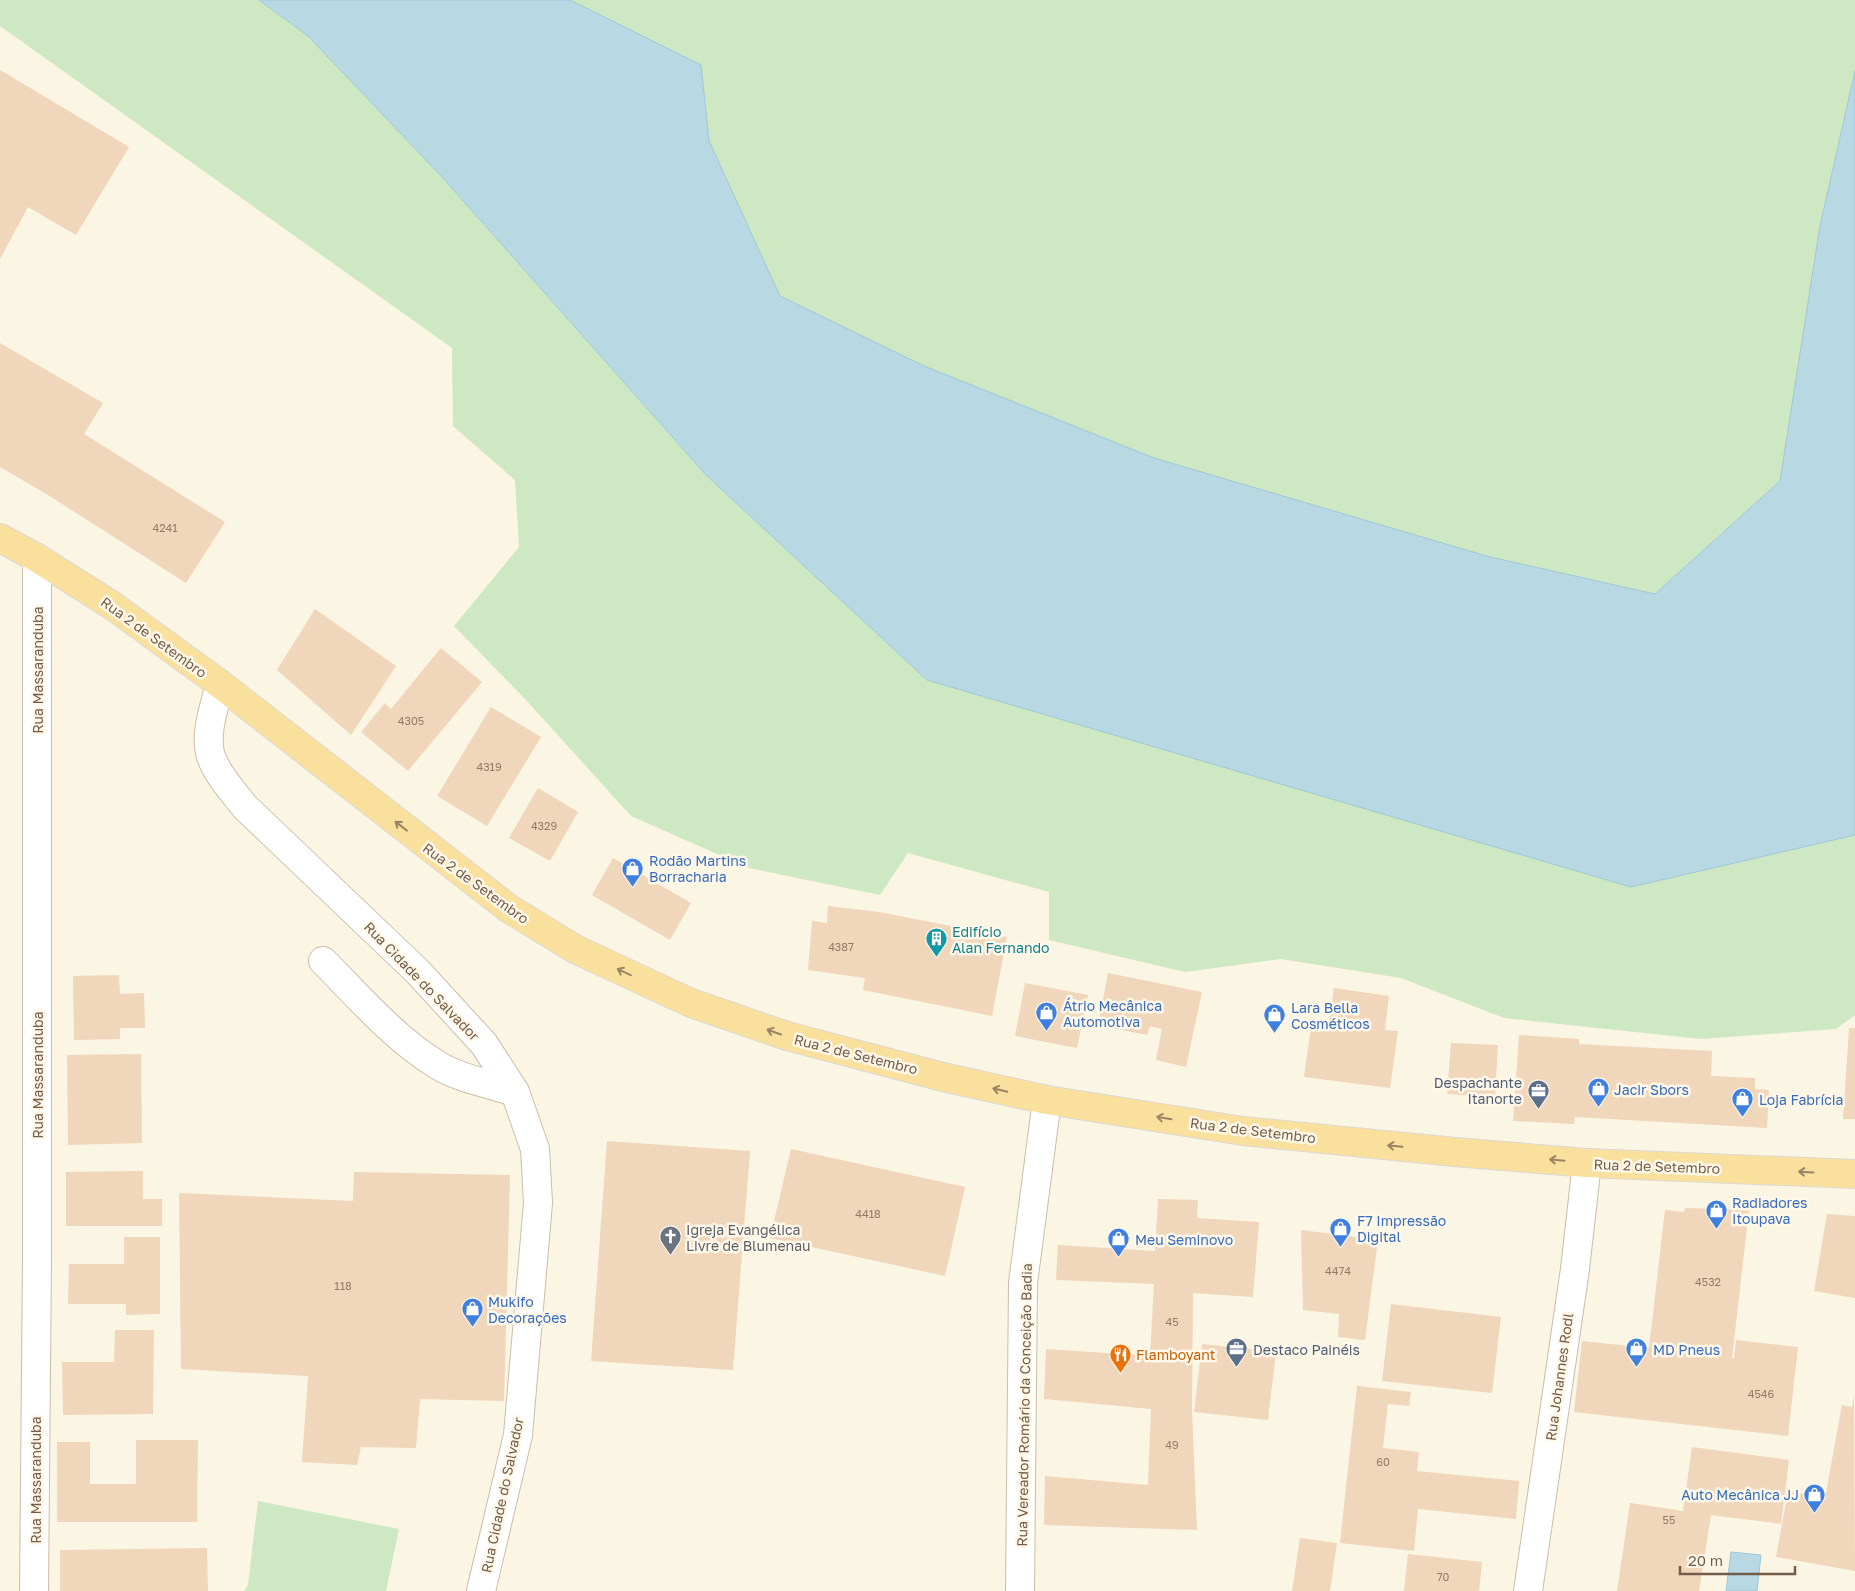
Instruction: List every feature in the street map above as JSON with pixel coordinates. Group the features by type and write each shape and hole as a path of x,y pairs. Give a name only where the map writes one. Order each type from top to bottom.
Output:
{"main road":[{"name":"Rua 2 de Setembro","path":"0,538 37,558 113,606 220,684 508,908 575,950 691,1003 787,1036 943,1076 1047,1100 1243,1130 1455,1152 1587,1163 1855,1174"}],"street":[{"name":"Rua Massaranduba","path":"34,1591 37,1260 37,558"},
{"name":"Rua Cidade do Salvador","path":"220,684 209,731 210,753 223,780 245,807 418,972 484,1044 515,1092 535,1149 538,1203 518,1435 481,1591"},
{"path":"323,962 405,1041 437,1065 515,1092"},
{"name":"Rua Vereador Romário da Conceição Badia","path":"1020,1591 1023,1283 1047,1100"},
{"name":"Rua Johannes Rodl","path":"1528,1591 1575,1269 1587,1163"}],"green space":[{"path":"0,0 259,0 308,36 443,178 706,475 927,680 1631,887 1855,835 1855,1015 1836,1029 1701,1039 1504,1018 1401,978 1281,959 1185,972 1049,940 1049,892 908,853 880,895 749,868 631,816 527,701 454,626 519,547 515,480 453,426 452,348 0,26"},
{"path":"570,0 1855,0 1855,71 1820,226 1780,481 1655,594 1490,557 1154,458 924,366 780,296 709,141 701,65"},
{"path":"258,1501 399,1529 386,1591 244,1591 248,1585"}],"water":[{"path":"259,0 570,0 701,65 709,141 780,296 924,366 1154,458 1490,557 1655,594 1780,481 1820,226 1855,71 1855,835 1631,887 927,680 706,475 443,178 308,36"},
{"path":"1731,1552 1761,1555 1757,1591 1726,1591"}],"building":[{"path":"0,70 129,147 76,235 28,207 0,259"},
{"path":"0,343 103,403 84,434 225,522 186,583 48,495 0,467"},
{"path":"315,609 396,666 351,735 277,670"},
{"path":"441,648 482,682 408,771 361,732 385,703 391,709"},
{"path":"491,707 541,737 487,826 437,796"},
{"path":"538,788 578,812 550,861 509,838"},
{"path":"613,858 691,903 670,940 592,895"},
{"name":"Edifício Alan Fernando","path":"828,906 879,912 1007,937 992,1016 863,990 865,978 808,970 812,921 827,923"},
{"path":"1108,973 1202,992 1186,1067 1156,1060 1162,1029 1150,1026 1147,1035 1098,1025"},
{"path":"119,975 120,994 144,993 145,1028 120,1028 120,1039 74,1040 73,976"},
{"path":"1025,983 1088,995 1077,1048 1015,1036"},
{"path":"1334,988 1389,996 1385,1030 1398,1031 1390,1088 1304,1077 1312,1020 1329,1022"},
{"path":"1849,1028 1855,1028 1855,1119 1843,1119"},
{"path":"1519,1035 1579,1039 1579,1044 1712,1051 1711,1076 1755,1078 1755,1089 1769,1090 1767,1128 1575,1117 1574,1124 1513,1121"},
{"path":"1451,1043 1498,1045 1495,1097 1447,1094"},
{"path":"141,1054 142,1143 68,1145 67,1055"},
{"name":"Igreja Evangélica Livre de Blumenau","path":"607,1141 750,1151 733,1370 591,1361"},
{"path":"791,1149 965,1187 945,1276 770,1238"},
{"path":"143,1171 143,1199 162,1199 162,1226 66,1226 66,1172"},
{"path":"354,1172 510,1175 504,1401 420,1399 416,1448 361,1447 357,1465 302,1462 308,1376 181,1369 179,1193 353,1201"},
{"path":"1158,1199 1198,1200 1197,1218 1259,1222 1253,1297 1193,1293 1192,1411 1197,1530 1044,1525 1045,1476 1148,1485 1151,1409 1044,1399 1046,1349 1150,1356 1154,1284 1056,1280 1058,1245 1155,1251"},
{"path":"1685,1208 1749,1210 1732,1358 1734,1358 1736,1340 1798,1347 1788,1436 1574,1412 1582,1341 1649,1348 1665,1210 1684,1212"},
{"path":"1827,1214 1855,1216 1855,1298 1814,1291"},
{"path":"1301,1230 1378,1240 1365,1340 1338,1337 1339,1314 1303,1310"},
{"path":"124,1237 160,1237 160,1314 126,1315 126,1304 68,1304 69,1264 124,1264"},
{"path":"1391,1304 1501,1317 1492,1393 1382,1381"},
{"path":"115,1330 154,1330 153,1414 63,1415 62,1362 114,1362"},
{"path":"1202,1344 1276,1352 1268,1420 1194,1412"},
{"path":"1357,1386 1411,1392 1409,1406 1388,1404 1383,1448 1419,1452 1417,1471 1519,1481 1516,1519 1418,1509 1414,1551 1340,1543"},
{"path":"1854,1396 1855,1571 1776,1557 1788,1491 1825,1498 1842,1405 1852,1407"},
{"path":"136,1440 198,1440 197,1522 57,1522 57,1442 90,1442 90,1484 136,1484"},
{"path":"1692,1447 1789,1460 1781,1524 1711,1515 1699,1591 1617,1591 1630,1503 1683,1511"},
{"path":"1300,1538 1337,1543 1330,1591 1292,1591"},
{"path":"207,1548 208,1591 60,1591 60,1550"},
{"path":"1408,1554 1482,1562 1479,1591 1404,1591"}],"place":[{"name":"Rodão Martins Borracharia","path":"633,887"},
{"name":"Edifício Alan Fernando","path":"936,958"},
{"name":"Átrio Mecânica Automotiva","path":"1047,1032"},
{"name":"Lara Bella Cosméticos","path":"1275,1034"},
{"name":"Jacir Sbors","path":"1598,1108"},
{"name":"Despachante Itanorte","path":"1538,1109"},
{"name":"Loja Fabrícia","path":"1743,1118"},
{"name":"Radiadores Itoupava","path":"1716,1229"},
{"name":"F7 Impressão Digital","path":"1341,1247"},
{"name":"Igreja Evangélica Livre de Blumenau","path":"670,1256"},
{"name":"Meu Seminovo","path":"1119,1258"},
{"name":"Mukifo Decorações","path":"472,1328"},
{"name":"Destaco Painéis","path":"1237,1368"},
{"name":"MD Pneus","path":"1637,1368"},
{"name":"Flamboyant","path":"1120,1373"},
{"name":"Auto Mecânica JJ","path":"1815,1513"}]}
